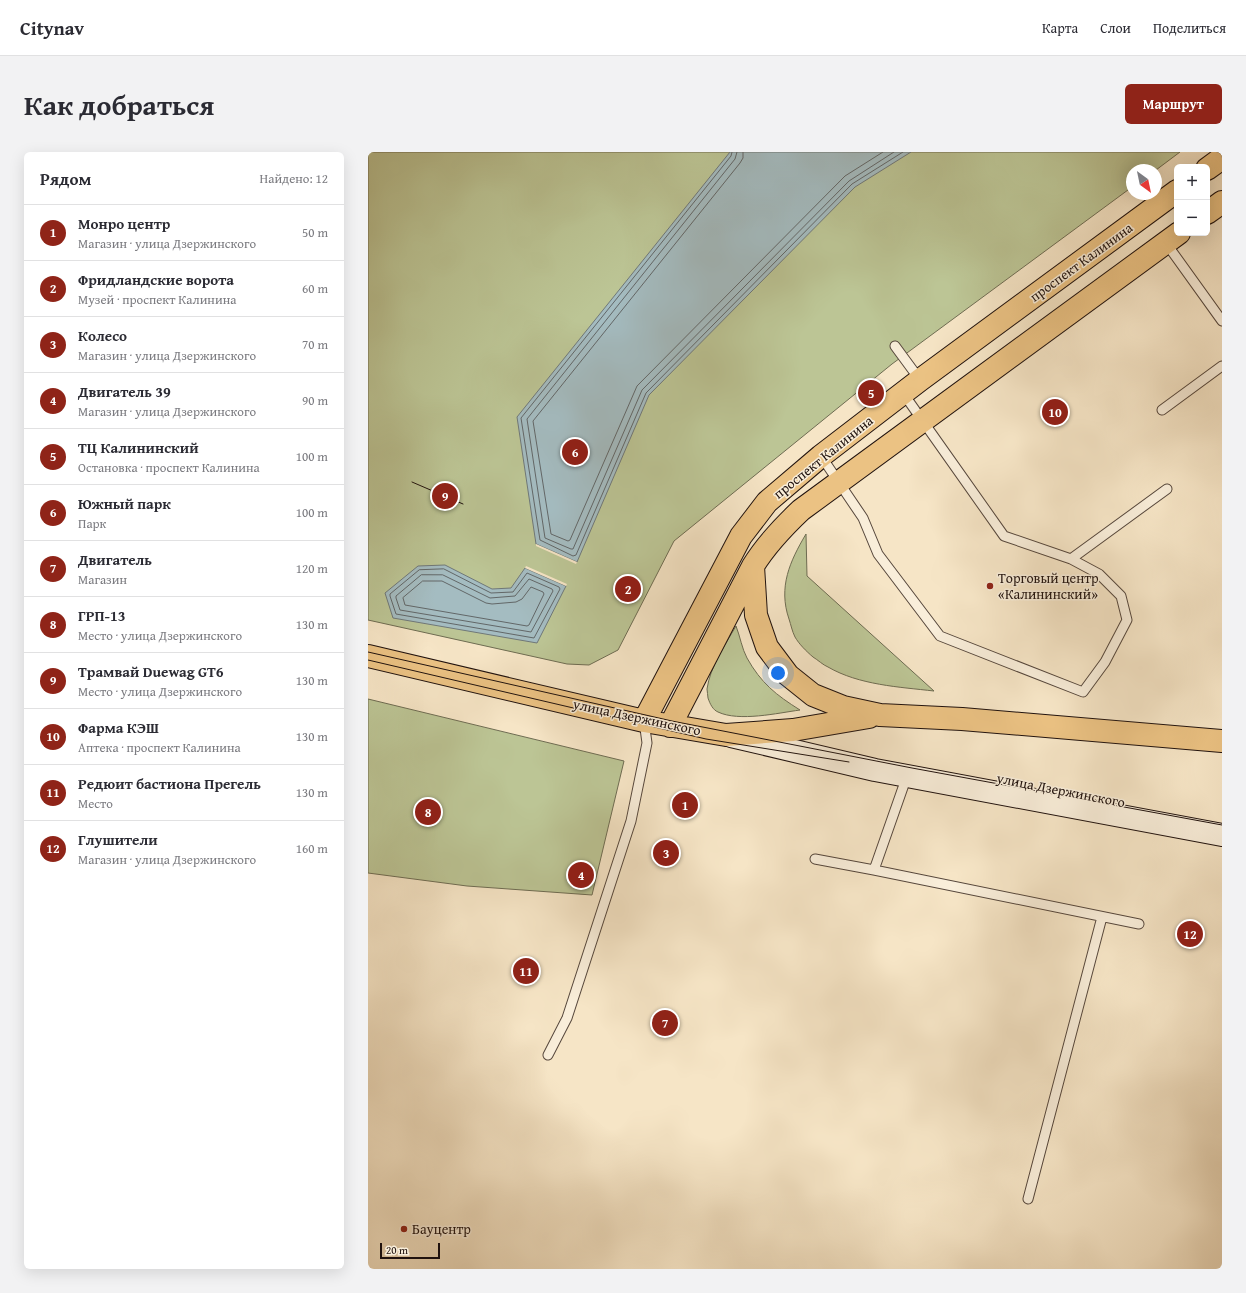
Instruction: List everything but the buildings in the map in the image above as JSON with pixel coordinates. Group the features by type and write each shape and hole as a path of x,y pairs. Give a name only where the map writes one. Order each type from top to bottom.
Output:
{"main road":[{"path":"1210,167 1222,158"},
{"name":"проспект Калинина","path":"644,720 741,536 767,502 821,456 911,387 1174,193"},
{"path":"1210,211 1222,202"},
{"name":"проспект Калинина","path":"670,726 762,551 801,510 1173,238"},
{"path":"767,502 754,540 753,566 756,615 767,647 788,675 812,695 843,707 880,715 962,718 1222,741"},
{"name":"улица Дзержинского","path":"368,656 670,726 726,735 826,760 1222,834"},
{"path":"726,735 793,730 880,715"},
{"name":"улица Дзержинского","path":"907,776 914,766 921,763 1222,820"}],"lane":[{"path":"1173,238 1222,321"},
{"path":"821,456 863,518 878,554 940,636 1082,692 1105,662 1127,620 1121,596 1099,574 1071,559 1004,536 923,420 894,346"},
{"path":"1162,410 1222,366"},
{"path":"1071,559 1167,489"},
{"path":"548,1055 567,1018 631,821 648,743 644,720"},
{"path":"874,870 907,776"},
{"path":"815,859 1139,924"},
{"path":"1028,1199 1102,917"}],"green space":[{"path":"368,152 1180,152 1162,166 1162,164 1126,164 1126,191 892,364 674,541 618,650 589,665 567,664 368,620"},
{"path":"806,534 807,576 934,691 880,684 853,678 824,665 805,650 795,637 792,630 786,607 785,585 795,554"},
{"path":"736,626 745,654 758,675 776,694 800,710 747,717 727,715 716,711 713,708 708,698 707,689 711,673 718,656"},
{"path":"368,699 624,761 592,895 467,886 368,873"}],"water":[{"path":"730,152 911,152 855,187 649,395 577,562 536,544 517,417"},
{"path":"445,565 492,589 511,588 525,568 566,586 537,643 393,618 385,593 418,566"}],"pier":[{"path":"536,544 577,562 576,564 536,546"},
{"path":"526,566 567,584 566,586 525,568"}],"tram line":[{"path":"412,482 463,504"},
{"path":"368,652 672,721 912,768 1222,825"},
{"path":"368,660 706,739 849,762"}],"place":[{"name":"ТЦ Калининский","path":"871,393"},
{"name":"Фарма КЭШ","path":"1055,412"},
{"name":"Южный парк","path":"575,452"},
{"name":"Трамвай Duewag GT6","path":"445,496"},
{"name":"Торговый центр «Калининский»","path":"990,586"},
{"name":"Фридландские ворота","path":"628,589"},
{"name":"Монро центр","path":"685,805"},
{"name":"ГРП-13","path":"428,812"},
{"name":"Колесо","path":"666,853"},
{"name":"Двигатель 39","path":"581,875"},
{"name":"Глушители","path":"1190,934"},
{"name":"Редюит бастиона Прегель","path":"526,971"},
{"name":"Двигатель","path":"665,1023"},
{"name":"Бауцентр","path":"404,1229"}]}
